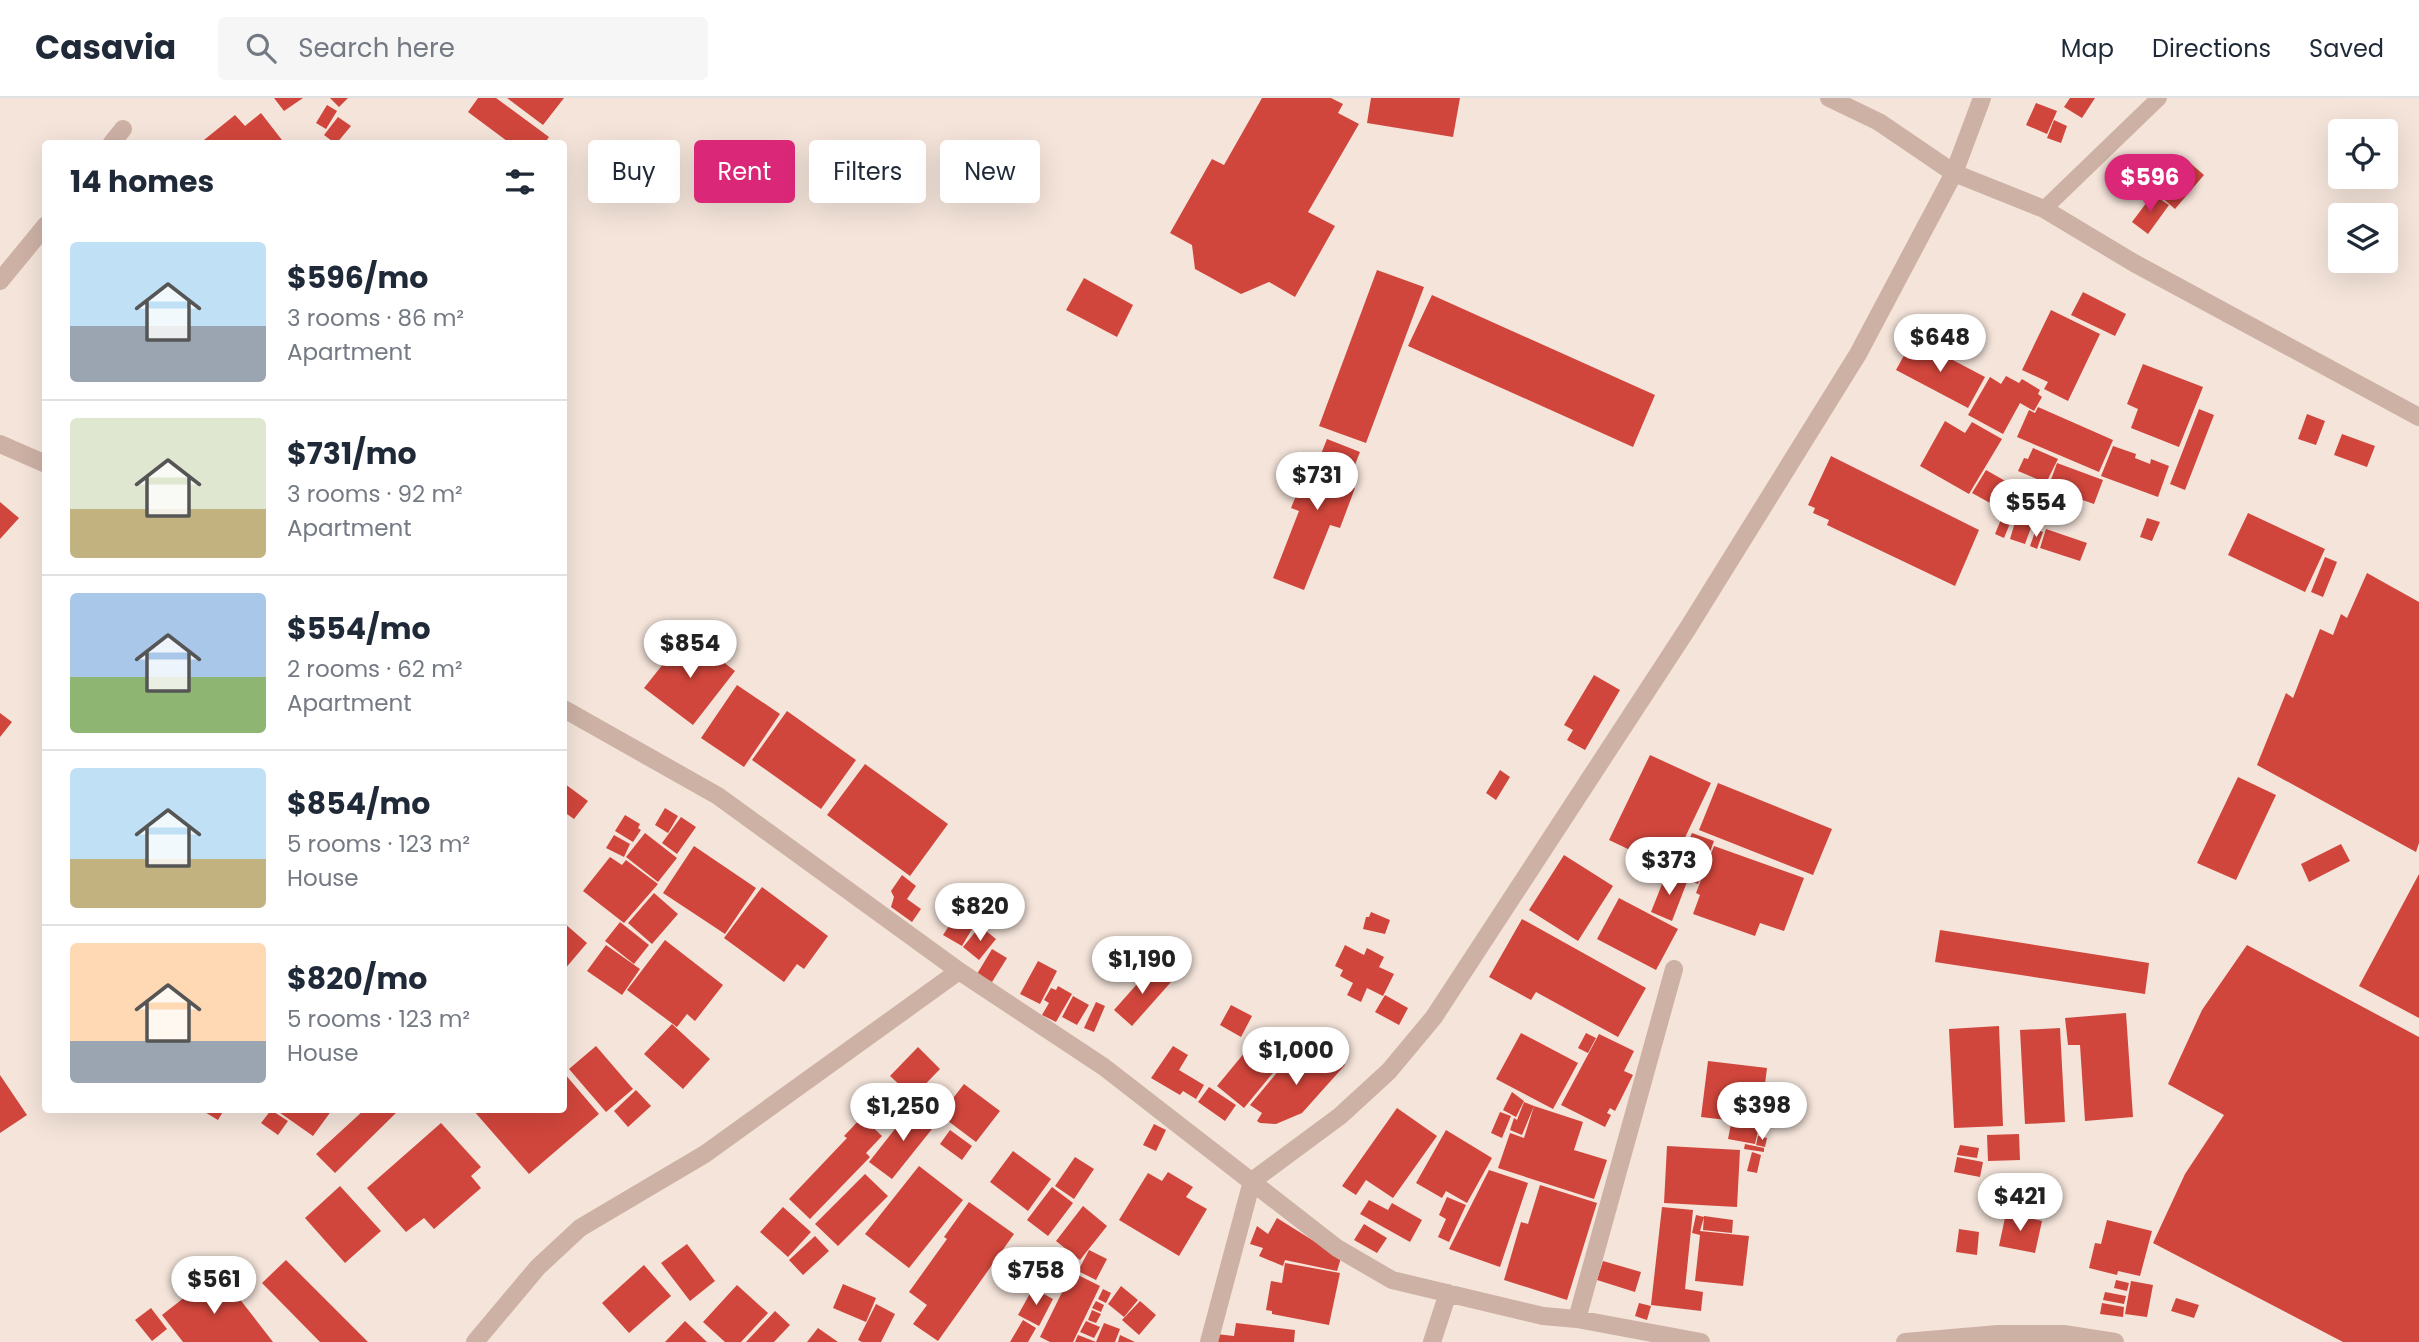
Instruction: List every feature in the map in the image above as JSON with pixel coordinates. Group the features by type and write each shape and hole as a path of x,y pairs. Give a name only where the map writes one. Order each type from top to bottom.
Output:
{"street":[{"path":"1829,98 1879,122 1954,173 2044,209 2134,263 2419,417"},
{"path":"1209,1342 1252,1181 1340,1116 1389,1071 1434,1017 1688,628 1851,365 1954,173 1982,98"},
{"path":"114,140 123,129"},
{"path":"0,281 42,230"},
{"path":"0,444 42,462"},
{"path":"567,711 718,796 959,971 1104,1068 1337,1248 1392,1280 1543,1316 1577,1319 1701,1342"},
{"path":"1577,1319 1674,969"},
{"path":"475,1342 538,1267 580,1228 705,1154 959,971"},
{"path":"1433,1342 1448,1293"},
{"path":"1905,1342 1919,1339 2064,1334 2115,1342"}],"lane":[{"path":"2044,209 2159,98"}],"building":[{"path":"274,98 303,98 284,111"},
{"path":"330,98 348,98 339,107"},
{"path":"478,98 496,98 549,137 547,140 506,140 468,112"},
{"path":"507,98 564,98 543,125"},
{"path":"1262,98 1331,98 1343,104 1338,113 1359,124 1308,212 1335,226 1295,297 1269,282 1241,294 1195,269 1192,245 1170,233 1212,159 1224,165"},
{"path":"1371,98 1460,98 1453,137 1367,123"},
{"path":"2070,98 2095,98 2082,118 2064,107"},
{"path":"2036,103 2057,111 2047,134 2026,125"},
{"path":"327,105 337,111 326,129 316,123"},
{"path":"261,113 282,140 204,140 235,115 245,126"},
{"path":"338,117 351,126 339,140 331,140 324,135"},
{"path":"2054,120 2067,126 2061,143 2047,138"},
{"path":"2182,156 2204,175 2175,209 2153,190"},
{"path":"2153,194 2169,205 2148,234 2132,222"},
{"path":"1377,270 1424,287 1366,443 1319,426"},
{"path":"1084,278 1133,305 1117,337 1066,310"},
{"path":"2083,292 2126,314 2115,336 2071,315"},
{"path":"1432,295 1655,395 1633,447 1408,346"},
{"path":"2051,310 2100,334 2068,401 2044,389 2048,382 2022,370"},
{"path":"1913,339 1985,377 1968,408 1896,370"},
{"path":"2143,364 2203,387 2179,447 2131,428 2138,409 2127,404"},
{"path":"2006,376 2019,383 2022,379 2040,390 2038,394 2042,397 2034,411 2020,403 2003,434 1968,415 1990,377 2001,384"},
{"path":"2038,407 2113,440 2099,472 2017,437 2029,410 2035,413"},
{"path":"2199,409 2214,415 2185,490 2170,484"},
{"path":"2307,414 2325,421 2316,445 2298,439"},
{"path":"1945,421 1965,433 1972,422 2002,439 1969,494 1920,466"},
{"path":"2342,434 2375,446 2367,467 2334,455"},
{"path":"1327,439 1360,452 1347,485 1355,488 1340,528 1330,525 1304,590 1273,578 1299,511 1291,508 1306,471 1313,474"},
{"path":"2113,446 2136,454 2135,458 2150,464 2151,459 2169,466 2158,497 2101,476"},
{"path":"2033,448 2058,459 2046,483 2018,471"},
{"path":"1831,456 1979,530 1955,586 1827,525 1829,520 1813,513 1815,508 1808,505"},
{"path":"2057,463 2103,480 2094,504 2048,488"},
{"path":"1986,470 2023,491 2010,514 1972,493"},
{"path":"2032,480 2046,485 2042,497 2029,492"},
{"path":"2027,500 2039,505 2032,523 2020,518"},
{"path":"0,502 19,518 0,539"},
{"path":"2248,513 2325,549 2305,592 2228,555"},
{"path":"2002,517 2011,521 2004,538 1995,534"},
{"path":"2147,518 2160,522 2152,541 2140,537"},
{"path":"2016,519 2032,525 2025,544 2010,539"},
{"path":"2036,529 2043,532 2037,549 2030,546"},
{"path":"2046,529 2087,543 2080,561 2040,548"},
{"path":"2325,557 2337,562 2323,597 2311,592"},
{"path":"2367,573 2419,602 2419,843 2416,852 2257,765 2286,693 2293,698 2320,629 2333,635 2341,614 2347,618"},
{"path":"687,634 735,671 693,725 644,688"},
{"path":"1594,675 1620,690 1585,750 1567,740 1573,730 1564,725"},
{"path":"737,685 780,714 744,767 701,738"},
{"path":"787,711 856,760 821,809 752,760"},
{"path":"0,713 12,722 0,737"},
{"path":"1650,755 1711,783 1670,869 1609,840"},
{"path":"865,764 948,824 910,876 827,815"},
{"path":"1500,770 1510,777 1496,800 1486,793"},
{"path":"2238,777 2276,795 2236,880 2197,863"},
{"path":"1718,783 1832,829 1813,875 1699,830"},
{"path":"567,785 588,801 574,819 567,814"},
{"path":"665,808 678,816 668,833 655,825"},
{"path":"625,815 640,824 638,828 641,830 633,842 615,831"},
{"path":"681,817 696,827 677,854 662,843"},
{"path":"645,833 677,858 658,882 626,857"},
{"path":"1692,833 1714,841 1698,884 1676,875"},
{"path":"614,835 630,844 624,857 606,848"},
{"path":"2341,844 2350,861 2309,882 2301,864"},
{"path":"694,846 756,888 725,934 663,893"},
{"path":"1714,846 1804,878 1784,931 1760,923 1755,936 1693,914 1700,895 1696,893"},
{"path":"1564,855 1613,886 1578,941 1529,910"},
{"path":"610,857 622,865 626,860 658,884 624,923 583,891"},
{"path":"1666,874 1687,882 1672,921 1651,912"},
{"path":"2419,874 2419,1018 2359,986"},
{"path":"902,875 916,886 907,899 921,909 912,922 891,907 894,897 891,891"},
{"path":"762,887 828,936 804,969 797,964 784,982 724,938"},
{"path":"654,893 678,914 652,944 628,923"},
{"path":"1619,898 1678,929 1656,970 1597,939"},
{"path":"1371,912 1390,920 1385,934 1363,929 1366,917 1369,917"},
{"path":"955,917 972,929 962,946 943,935"},
{"path":"1522,919 1646,988 1618,1037 1536,992 1531,1000 1489,977"},
{"path":"620,922 649,945 634,964 605,941"},
{"path":"567,926 587,943 567,966"},
{"path":"980,926 996,939 979,960 963,947"},
{"path":"1940,930 2149,963 2145,994 1935,962"},
{"path":"665,940 723,985 695,1021 687,1014 677,1027 627,990"},
{"path":"606,945 640,969 622,995 587,971"},
{"path":"1345,945 1364,955 1367,948 1384,957 1379,967 1394,974 1383,996 1367,988 1361,1002 1347,995 1353,983 1340,976 1343,970 1335,966"},
{"path":"2247,945 2419,1037 2419,1342 2343,1342 2153,1243 2185,1174 2224,1115 2168,1084 2202,1010"},
{"path":"992,949 1007,958 992,982 977,974"},
{"path":"1038,961 1057,971 1040,1004 1020,994"},
{"path":"1153,966 1171,982 1132,1026 1114,1010"},
{"path":"1058,986 1072,994 1056,1022 1042,1015 1049,1003 1044,1000 1051,988 1056,990"},
{"path":"1385,995 1408,1008 1399,1025 1375,1012"},
{"path":"1073,996 1089,1005 1077,1025 1062,1017"},
{"path":"1096,1002 1105,1006 1094,1032 1084,1028"},
{"path":"1231,1005 1252,1016 1241,1037 1220,1025"},
{"path":"2126,1013 2133,1117 2085,1121 2080,1045 2068,1045 2065,1018"},
{"path":"672,1024 710,1059 683,1089 644,1054"},
{"path":"1999,1026 2003,1126 1954,1128 1949,1029"},
{"path":"2060,1028 2065,1122 2025,1124 2020,1030"},
{"path":"1264,1029 1291,1051 1244,1108 1217,1086"},
{"path":"1521,1033 1578,1063 1553,1109 1496,1079"},
{"path":"1586,1033 1596,1038 1588,1053 1578,1048"},
{"path":"1599,1034 1634,1051 1624,1071 1633,1075 1615,1111 1610,1108 1607,1113 1611,1115 1605,1127 1561,1105"},
{"path":"1320,1045 1345,1065 1302,1113 1276,1124 1257,1121 1262,1113 1250,1105 1289,1058 1302,1068"},
{"path":"596,1046 633,1089 606,1112 569,1069"},
{"path":"1173,1046 1188,1055 1179,1070 1204,1085 1196,1099 1183,1091 1180,1095 1151,1078"},
{"path":"918,1047 940,1069 913,1097 890,1076"},
{"path":"1708,1061 1767,1068 1760,1124 1701,1117"},
{"path":"0,1075 27,1115 0,1133"},
{"path":"567,1077 599,1114 529,1174 476,1113 567,1113"},
{"path":"964,1084 1000,1111 976,1142 940,1115"},
{"path":"1209,1087 1236,1105 1225,1121 1198,1102"},
{"path":"636,1090 651,1106 628,1127 614,1111"},
{"path":"1512,1092 1524,1101 1516,1117 1503,1110"},
{"path":"1524,1102 1534,1106 1522,1135 1510,1130"},
{"path":"913,1106 936,1124 892,1179 869,1162"},
{"path":"1534,1106 1583,1122 1574,1150 1607,1160 1594,1199 1498,1168 1510,1133 1524,1138"},
{"path":"1397,1108 1437,1136 1393,1198 1366,1180 1356,1195 1342,1186"},
{"path":"1500,1112 1511,1116 1502,1138 1491,1133"},
{"path":"206,1113 222,1113 218,1120"},
{"path":"269,1113 276,1113 288,1121 278,1135 261,1123"},
{"path":"280,1113 330,1113 313,1136"},
{"path":"361,1113 396,1113 335,1173 316,1154"},
{"path":"862,1117 882,1136 866,1153 870,1157 810,1219 789,1199 847,1138 844,1136"},
{"path":"441,1123 481,1167 471,1176 481,1188 434,1229 424,1218 406,1232 367,1188"},
{"path":"1154,1124 1166,1130 1156,1151 1143,1145"},
{"path":"1731,1124 1759,1126 1755,1144 1728,1139"},
{"path":"950,1130 972,1146 962,1160 940,1144"},
{"path":"1446,1130 1492,1158 1467,1203 1446,1191 1442,1198 1416,1183"},
{"path":"2019,1134 2020,1160 1988,1161 1987,1135"},
{"path":"1758,1136 1767,1138 1765,1147 1756,1145"},
{"path":"1745,1144 1764,1148 1764,1152 1744,1149"},
{"path":"1960,1145 1979,1148 1977,1158 1957,1155"},
{"path":"1667,1146 1740,1150 1737,1207 1664,1203"},
{"path":"1013,1151 1051,1179 1028,1211 990,1182"},
{"path":"1752,1152 1761,1155 1757,1173 1747,1171"},
{"path":"1075,1157 1094,1169 1074,1199 1055,1186"},
{"path":"1957,1157 1983,1162 1980,1177 1954,1172"},
{"path":"919,1166 963,1200 909,1268 865,1234"},
{"path":"1489,1170 1528,1183 1500,1267 1449,1249"},
{"path":"1168,1172 1193,1187 1186,1197 1207,1209 1179,1256 1119,1220 1148,1173 1162,1181"},
{"path":"865,1174 888,1196 838,1246 815,1224"},
{"path":"1540,1185 1597,1203 1567,1300 1504,1280 1521,1222 1528,1224"},
{"path":"340,1186 381,1231 345,1263 305,1218"},
{"path":"1052,1187 1073,1203 1048,1236 1027,1220"},
{"path":"1447,1197 1466,1205 1449,1242 1438,1237 1446,1219 1439,1215"},
{"path":"1369,1200 1388,1210 1392,1203 1422,1220 1410,1242 1360,1214"},
{"path":"969,1202 1014,1234 938,1341 913,1324 927,1305 909,1292 947,1239 944,1237"},
{"path":"1083,1206 1107,1226 1080,1260 1056,1241"},
{"path":"783,1207 811,1232 788,1257 760,1232"},
{"path":"1662,1207 1693,1210 1685,1289 1703,1292 1701,1311 1651,1305"},
{"path":"2006,1213 2042,1221 2035,1253 1999,1246"},
{"path":"1696,1215 1704,1217 1700,1231 1749,1236 1743,1286 1695,1281 1700,1235 1692,1233"},
{"path":"1704,1216 1733,1220 1732,1233 1703,1230"},
{"path":"1277,1218 1341,1258 1337,1271 1285,1260 1283,1266 1259,1256 1263,1248 1250,1244 1257,1226 1268,1234"},
{"path":"2107,1220 2152,1231 2140,1276 2118,1271 2117,1275 2089,1268 2095,1243 2101,1244"},
{"path":"1364,1224 1387,1238 1377,1253 1354,1240"},
{"path":"1959,1229 1979,1232 1977,1255 1956,1252"},
{"path":"815,1236 829,1251 803,1275 789,1260"},
{"path":"687,1244 715,1281 690,1301 661,1263"},
{"path":"1089,1250 1107,1259 1096,1280 1078,1271"},
{"path":"286,1260 368,1342 320,1342 262,1283"},
{"path":"1055,1261 1068,1268 1055,1293 1042,1286"},
{"path":"1603,1261 1641,1272 1635,1292 1597,1280"},
{"path":"1285,1263 1340,1273 1329,1325 1272,1314 1272,1311 1266,1310 1271,1281 1282,1283"},
{"path":"1030,1264 1037,1268 1028,1283 1021,1280"},
{"path":"644,1265 671,1296 629,1333 602,1303"},
{"path":"218,1271 273,1342 183,1342 162,1315"},
{"path":"1072,1272 1100,1286 1073,1342 1050,1342 1040,1337"},
{"path":"2116,1280 2129,1283 2127,1291 2114,1288"},
{"path":"2131,1281 2153,1285 2147,1317 2125,1314"},
{"path":"843,1284 876,1298 866,1322 833,1308"},
{"path":"737,1285 768,1313 741,1342 725,1342 703,1322"},
{"path":"1121,1286 1138,1300 1124,1317 1108,1304"},
{"path":"1033,1288 1053,1299 1039,1326 1018,1315"},
{"path":"1103,1289 1111,1293 1106,1303 1098,1299"},
{"path":"2105,1292 2126,1296 2124,1304 2103,1300"},
{"path":"2176,1298 2199,1305 2194,1318 2171,1311"},
{"path":"1096,1301 1104,1305 1101,1312 1092,1308"},
{"path":"1140,1301 1156,1315 1139,1335 1122,1320"},
{"path":"1639,1303 1651,1306 1647,1320 1635,1316"},
{"path":"2102,1303 2124,1307 2123,1317 2100,1314"},
{"path":"876,1304 895,1314 881,1342 862,1342 858,1340"},
{"path":"151,1308 167,1329 152,1341 135,1320"},
{"path":"1092,1310 1101,1314 1096,1323 1088,1320"},
{"path":"775,1311 790,1325 774,1342 746,1342"},
{"path":"1023,1320 1036,1328 1028,1342 1010,1342"},
{"path":"685,1321 707,1342 665,1342"},
{"path":"1086,1321 1100,1327 1094,1338 1080,1332"},
{"path":"1104,1323 1120,1329 1115,1342 1096,1342"},
{"path":"1236,1323 1295,1330 1294,1342 1215,1342 1216,1334 1234,1336"},
{"path":"818,1328 838,1342 807,1342"},
{"path":"1078,1335 1096,1342 1075,1342"},
{"path":"1120,1335 1135,1342 1118,1342"}]}
